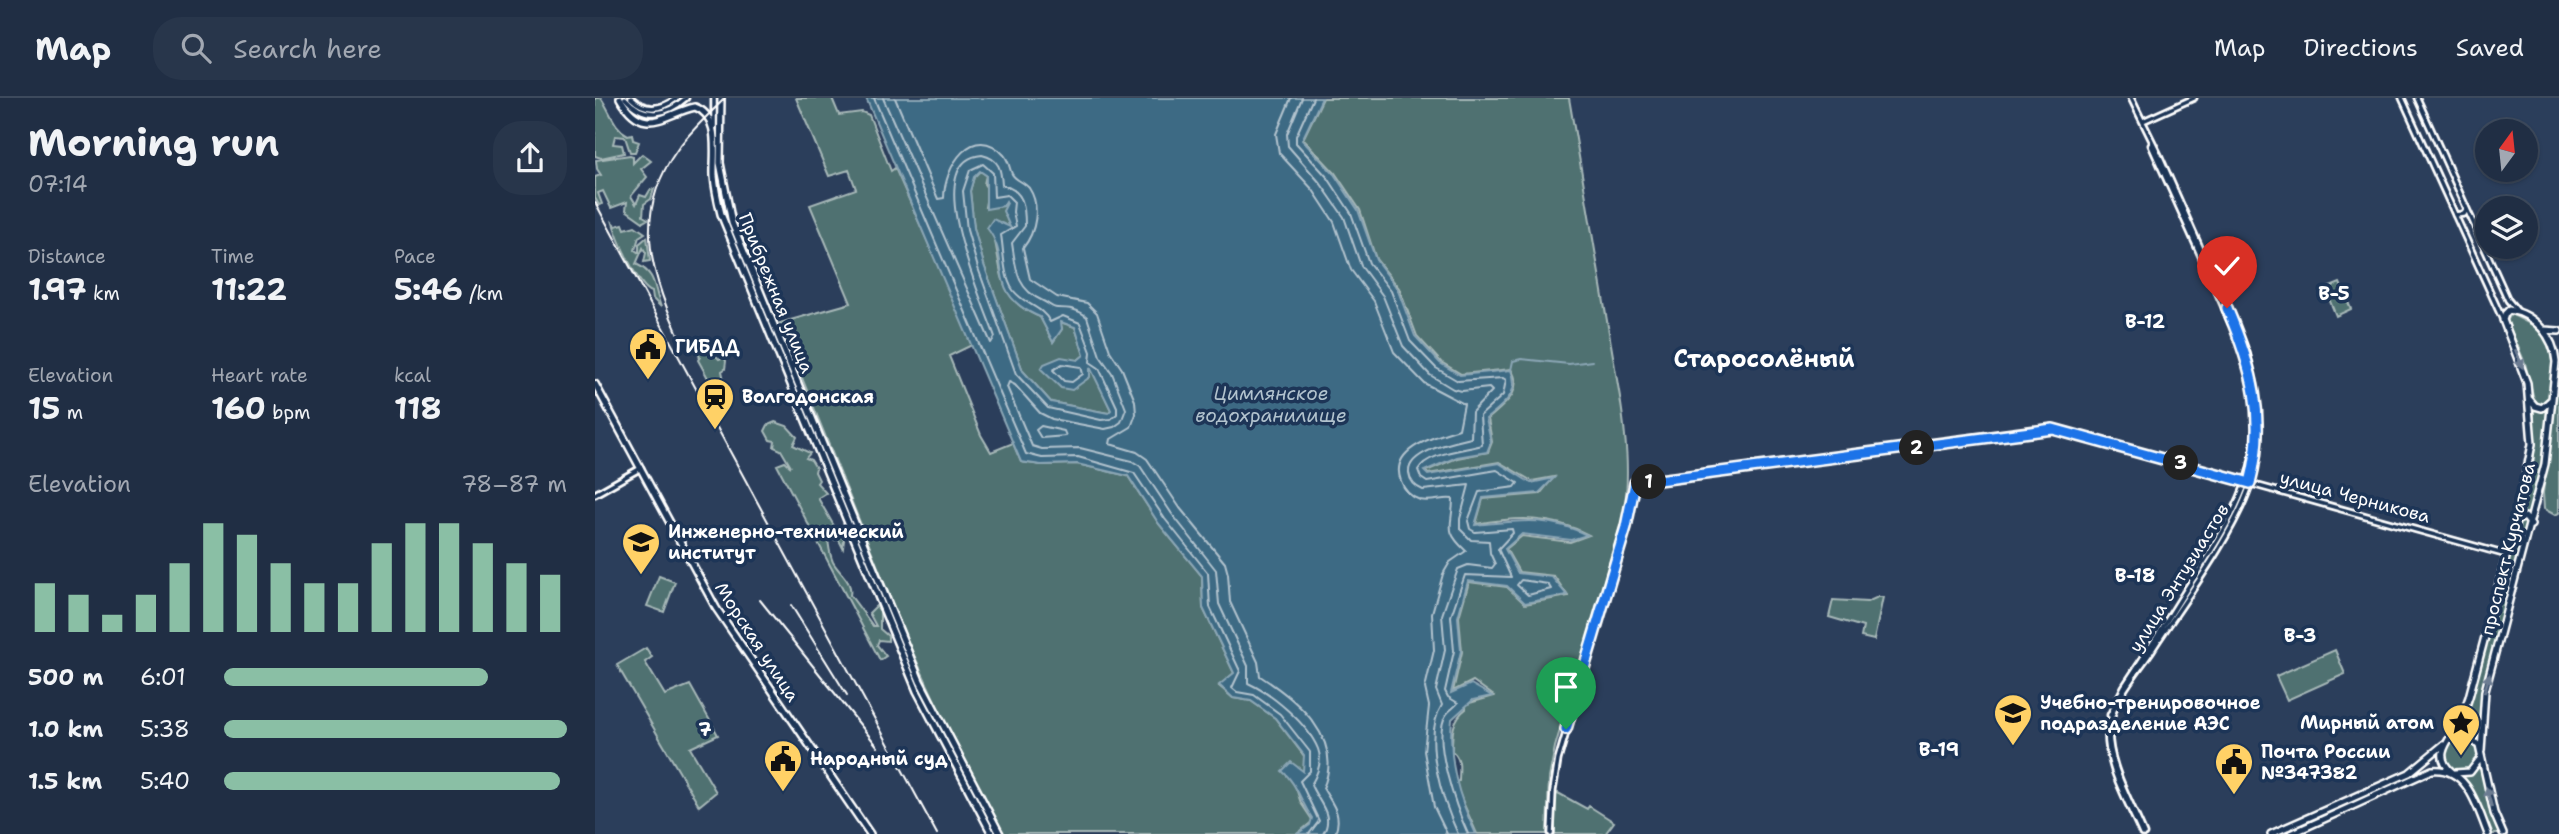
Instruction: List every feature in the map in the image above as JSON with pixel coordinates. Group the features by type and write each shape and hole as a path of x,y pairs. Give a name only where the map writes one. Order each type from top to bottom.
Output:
{"main road":[{"path":"623,98 635,116 649,120 669,118 690,108 702,109 711,119 715,141"},
{"name":"Прибрежная улица","path":"721,98 720,163 732,223 920,681 1000,834"},
{"name":"Прибрежная улица","path":"715,141 714,176 721,214 917,691 992,834"},
{"path":"2503,320 2509,310 2518,312"},
{"name":"проспект Курчатова","path":"2503,834 2494,813 2481,755 2485,691 2545,464 2557,350 2544,330 2518,312"},
{"name":"проспект Курчатова","path":"2447,742 2469,697 2516,521 2532,444 2530,400 2524,371 2503,320"},
{"path":"2544,330 2559,331"},
{"name":"Морская улица","path":"595,384 716,608 870,834"},
{"path":"2530,400 2542,408 2552,398"},
{"path":"2516,521 2525,517 2531,525"},
{"path":"2497,593 2502,599 2510,597"},
{"path":"2271,834 2409,773 2457,736 2470,737 2481,755 2470,772 2432,771 2291,834"},
{"path":"2447,742 2442,755 2447,768 2463,780 2488,834"}],"street":[{"path":"623,98 635,108 653,114 671,110 686,98"},
{"path":"631,98 639,105 656,108 677,98"},
{"name":"Прибрежная улица","path":"714,98 715,141"},
{"name":"улица Энтузиастов","path":"2131,98 2246,354 2255,388 2258,420 2255,460 2249,484 2220,546 2127,688 2110,724 2110,747 2116,769 2143,834"},
{"path":"2141,121 2192,98"},
{"name":"проспект Курчатова","path":"2402,98 2503,320"},
{"name":"проспект Курчатова","path":"2417,98 2508,300 2518,312"},
{"path":"2411,118 2415,111 2424,113"},
{"path":"2448,200 2451,194 2460,193"},
{"path":"2455,215 2464,214 2467,209"},
{"name":"улица Черникова","path":"1551,834 1553,791 1567,724 1613,574 1635,483 2053,429 2507,554"},
{"path":"595,494 641,468"},
{"name":"улица Черникова","path":"2249,484 2507,554"}],"green space":[{"path":"595,98 601,98 619,128 628,135 632,134 633,140 639,142 635,152 630,152 625,137 615,136 613,144 622,145 624,153 601,158 595,156"},
{"path":"796,98 832,98 839,115 862,112 869,115 891,171 895,168 968,333 972,345 949,356 981,435 991,452 1013,443 1021,462 1041,465 1077,464 1128,476 1159,524 1202,576 1203,608 1234,673 1219,686 1233,698 1251,701 1275,718 1304,756 1304,771 1298,769 1293,779 1301,803 1313,821 1297,834 1003,834 941,714 908,642 780,323 851,303 810,205 856,189 849,170 829,176"},
{"path":"1323,98 1569,98 1620,397 1627,484 1624,513 1555,747 1549,778 1547,834 1477,834 1454,782 1459,781 1459,761 1452,751 1455,722 1466,709 1466,704 1494,696 1473,681 1453,691 1462,652 1459,617 1469,582 1507,587 1525,604 1568,596 1554,576 1519,572 1506,549 1522,536 1570,542 1589,535 1562,524 1534,519 1476,524 1483,499 1540,494 1554,477 1532,481 1499,462 1428,474 1426,471 1457,458 1488,452 1492,442 1488,419 1511,397 1516,384 1515,377 1511,369 1461,374 1441,362 1417,336 1399,288 1376,259 1360,210 1335,173 1303,139"},
{"path":"642,154 651,161 641,169 647,177 631,196 636,204 640,195 646,197 650,190 654,189 651,199 644,204 643,216 648,219 643,222 626,210 627,202 611,208 603,191 598,193 602,204 599,205 595,198 595,177 601,175 596,160 630,155 633,156 633,163"},
{"path":"980,171 986,175 984,184 988,190 985,207 1003,206 1005,201 1007,203 1005,214 1010,227 994,237 1001,275 1009,294 1016,303 1040,317 1053,342 1062,329 1060,322 1075,327 1084,355 1078,360 1090,365 1111,410 1108,413 1051,402 1023,371 984,265 974,228 970,191 974,177"},
{"path":"613,223 616,226 623,224 625,229 635,226 645,233 639,237 635,250 639,253 639,244 647,237 650,261 644,262 646,253 643,248 636,264 651,276 661,307 635,272"},
{"path":"2340,283 2351,309 2336,316 2325,289"},
{"path":"2511,314 2534,326 2548,341 2553,366 2549,398 2543,404 2538,404 2534,399 2525,363 2507,321"},
{"path":"706,339 709,354 712,352 719,359 724,357 726,361 722,371 725,385 722,388 708,378 698,360 700,357 694,347 697,341"},
{"path":"2559,360 2559,513 2555,515 2544,509 2543,493"},
{"path":"2534,410 2548,410 2541,469 2530,516 2521,514 2534,459"},
{"path":"775,422 787,426 797,437 793,445 810,453 806,458 811,460 816,468 819,480 817,483 826,493 818,498 834,526 833,533 841,535 844,540 843,548 839,540 828,540 832,560 848,581 850,595 873,626 876,626 869,613 876,606 880,611 880,629 888,636 888,641 879,640 877,645 886,656 880,660 777,465 785,462 791,467 781,450 774,447 775,441 770,440 765,431 768,425"},
{"path":"2521,521 2527,526 2509,594 2505,597 2500,593"},
{"path":"659,576 675,582 664,612 647,606"},
{"path":"1883,597 1874,640 1861,637 1863,627 1829,617 1833,600 1867,602"},
{"path":"2498,600 2507,602 2482,692 2478,740 2469,734 2457,733 2470,706"},
{"path":"646,648 652,657 645,662 665,695 690,685 718,735 690,748 716,792 699,806 617,665"},
{"path":"2335,650 2345,674 2287,700 2276,676"},
{"path":"2461,739 2472,744 2477,755 2472,766 2461,771 2450,766 2445,755 2450,744"},
{"path":"2480,766 2489,806 2500,834 2490,834 2463,776 2471,774"},
{"path":"1558,793 1587,809 1589,806 1614,822 1605,834 1555,834 1555,797"}],"water":[{"name":"Цимлянское водохранилище","path":"866,98 1322,98 1302,140 1334,174 1358,210 1376,260 1397,288 1415,336 1440,363 1460,375 1511,370 1514,385 1509,398 1486,419 1491,442 1487,452 1457,457 1424,471 1428,475 1499,463 1531,483 1554,478 1539,493 1483,498 1475,525 1519,521 1545,522 1587,535 1571,540 1522,534 1505,549 1518,573 1552,577 1567,595 1525,603 1507,586 1468,581 1458,617 1461,651 1451,693 1471,684 1492,696 1473,700 1452,719 1451,734 1453,764 1459,792 1476,834 1297,834 1310,825 1312,818 1295,786 1282,771 1291,762 1303,771 1304,755 1275,718 1251,701 1233,698 1219,685 1234,673 1203,608 1202,576 1159,524 1128,476 1077,464 1041,465 1021,462","holes":["980,171 986,175 986,209 1003,206 1006,201 1007,203 1003,211 1010,227 993,219 987,228 999,253 1005,287 1011,298 1022,308 1040,317 1053,342 1062,329 1061,322 1075,327 1084,355 1078,360 1061,357 1044,364 1041,369 1061,388 1072,390 1090,377 1090,367 1111,410 1108,413 1051,402 1023,371 984,265 974,228 970,191 974,177"]}],"waterway":[{"path":"1511,370 1513,361 1521,359 1569,364 1592,361"}],"railway":[{"path":"683,345 662,296 655,271 650,223 654,199 662,175 677,150 725,98"},
{"path":"595,202 937,834"},
{"path":"760,600 878,747"},
{"path":"791,605 847,695"}],"place":[{"name":"ГИБДД","path":"648,381"},
{"name":"Волгодонская","path":"715,431"},
{"name":"Инженерно-технический институт","path":"641,576"},
{"name":"Учебно-тренировочное подразделение АЭС","path":"2013,747"},
{"name":"Мирный атом","path":"2461,757"},
{"name":"Народный суд","path":"783,793"},
{"name":"Почта России №347382","path":"2234,796"}],"district":[{"name":"В-5","path":"2334,293"},
{"name":"В-12","path":"2145,321"},
{"name":"Староcолёный","path":"1764,359"},
{"name":"В-18","path":"2135,575"},
{"name":"В-3","path":"2300,635"},
{"name":"7","path":"705,729"},
{"name":"В-19","path":"1939,749"}],"route":[{"path":"1566,729 1610,586 1635,483 2053,429 2250,483 2258,420 2255,388 2246,354 2227,308"}]}
